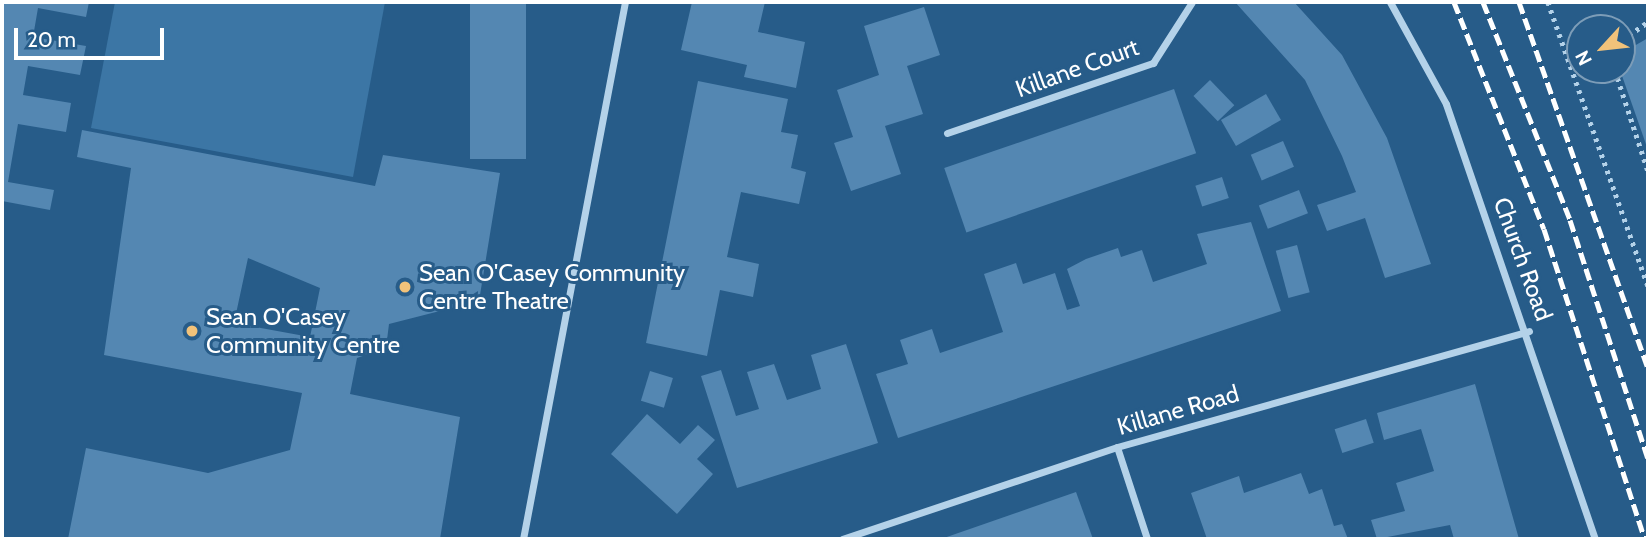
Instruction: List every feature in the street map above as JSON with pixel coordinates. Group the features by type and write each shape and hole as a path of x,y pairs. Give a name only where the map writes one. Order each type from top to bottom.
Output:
{"street":[{"path":"523,539 625,2"},
{"name":"Killane Court","path":"947,133 1153,63 1192,2"},
{"name":"Church Road","path":"1390,2 1446,104 1529,331 1595,539"},
{"name":"Killane Road","path":"842,539 1116,447 1529,331"},
{"path":"1116,447 1147,539"}],"path":[{"path":"1548,2 1648,286"},
{"path":"1620,84 1648,171"}],"shaded area":[{"path":"115,2 385,2 353,177 91,128"}],"building":[{"path":"2,2 89,2 86,17 38,8 33,37 86,46 80,75 28,66 23,95 71,103 66,132 18,124 8,182 54,190 50,210 2,201"},
{"path":"470,2 526,2 526,159 470,159"},
{"path":"692,2 765,2 758,32 805,42 796,88 744,77 747,65 681,50"},
{"path":"1235,2 1294,2 1342,55 1387,138 1431,264 1385,278 1365,218 1327,231 1317,205 1356,192 1342,156 1305,80"},
{"path":"924,7 940,55 907,66 923,114 885,126 901,174 851,191 834,143 853,137 837,90 879,75 864,26"},
{"path":"1648,38 1648,150 1625,84 1636,84 1636,45"},
{"path":"1210,80 1234,105 1218,121 1193,96"},
{"path":"698,81 788,99 781,132 798,135 791,168 806,172 799,204 741,192 727,257 759,264 753,297 720,290 707,356 646,343"},
{"path":"1174,89 1196,153 966,232 944,168"},
{"path":"1266,94 1281,120 1236,146 1221,120"},
{"name":"Sean O'Casey Community Centre","path":"82,130 375,186 383,155 500,173 479,301 389,324 386,348 357,358 350,394 460,417 440,539 68,539 86,448 208,473 290,450 302,393 104,355 131,168 77,157","holes":["248,258 320,288 310,337 234,323"]},
{"path":"1283,141 1294,167 1262,180 1251,155"},
{"path":"1222,177 1229,198 1202,207 1195,186"},
{"path":"1299,190 1308,213 1268,229 1259,205"},
{"path":"1251,222 1281,311 898,438 876,374 908,364 900,340 932,329 940,353 1003,332 984,274 1016,263 1023,284 1055,273 1067,310 1080,306 1067,269 1086,259 1118,248 1121,257 1142,250 1153,282 1207,264 1197,234"},
{"path":"1297,245 1310,292 1288,298 1276,251"},
{"path":"846,344 878,443 737,488 701,376 721,370 736,416 759,409 747,372 774,364 787,400 821,389 811,355"},
{"path":"650,371 673,378 664,408 641,401"},
{"path":"1475,384 1519,539 1454,539 1450,525 1377,539 1371,520 1405,511 1396,483 1434,471 1421,429 1384,440 1377,413"},
{"path":"647,414 680,444 698,425 715,440 697,459 713,474 677,514 611,454"},
{"path":"1366,419 1374,443 1342,453 1335,429"},
{"path":"1301,473 1309,494 1322,489 1334,526 1342,524 1348,539 1207,539 1191,493 1239,476 1244,493"},
{"path":"1076,492 1093,539 941,539"}],"railway":[{"path":"1454,2 1544,229 1645,539"},
{"path":"1483,2 1570,220 1648,458"},
{"path":"1519,2 1648,369"}],"place":[{"name":"Sean O'Casey Community Centre Theatre","path":"405,287"},
{"name":"Sean O'Casey Community Centre","path":"192,331"}]}
